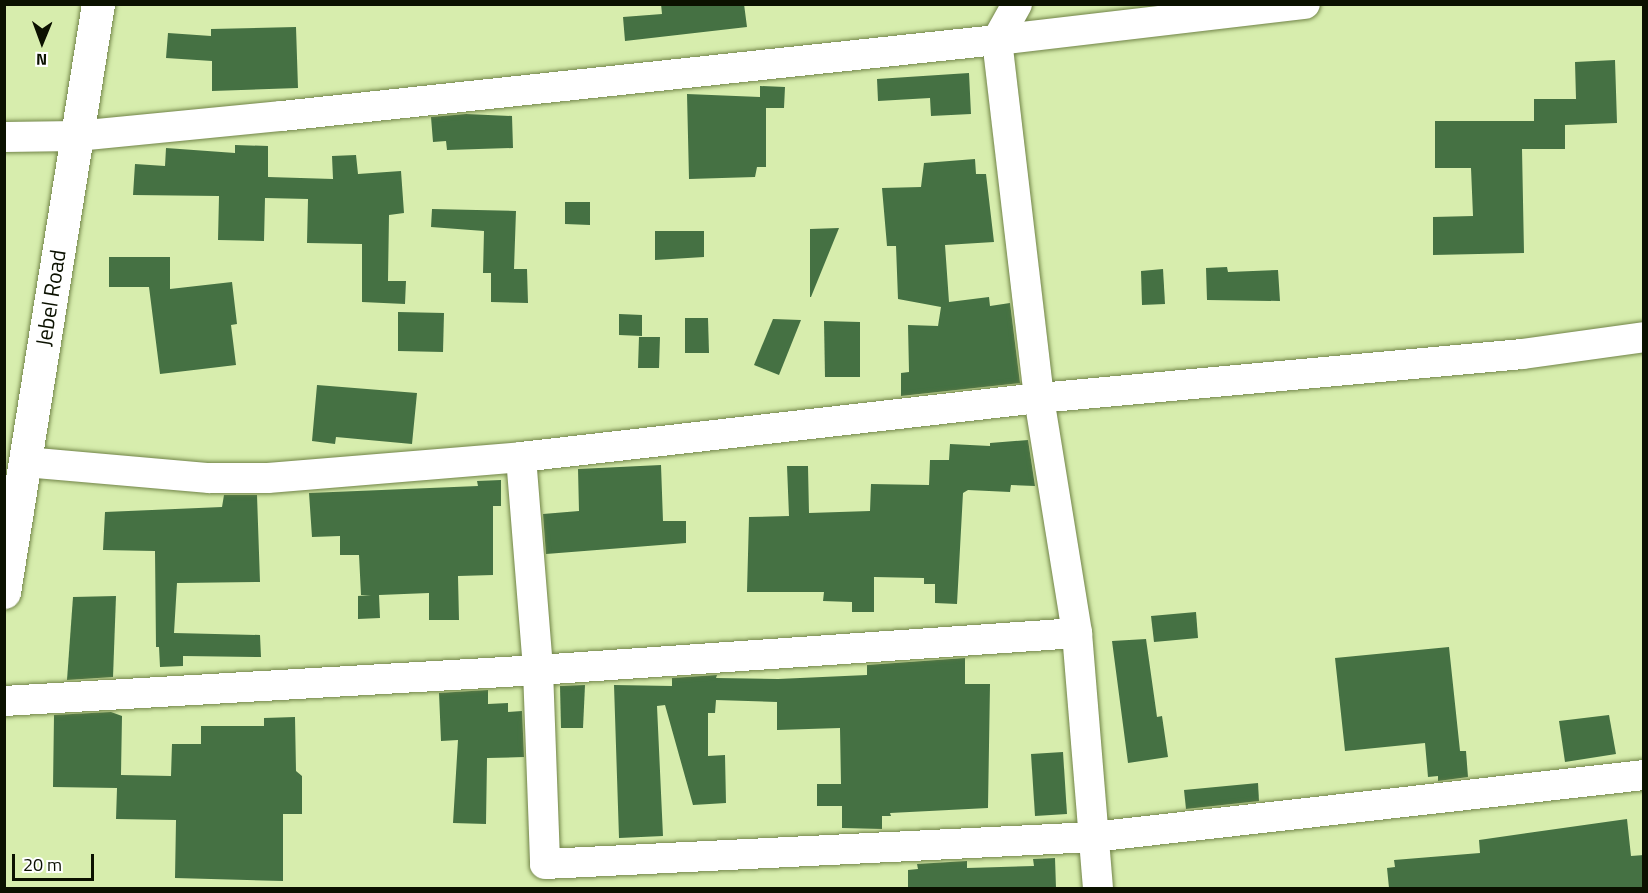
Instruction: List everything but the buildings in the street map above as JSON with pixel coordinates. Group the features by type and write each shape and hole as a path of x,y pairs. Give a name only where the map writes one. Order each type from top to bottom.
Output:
{"main road":[{"name":"Jebel Road","path":"5,583 98,4"}],"street":[{"path":"1017,4 997,40 1039,398 1077,633 1098,888"},
{"path":"4,137 77,136 997,40 1305,4"},
{"path":"25,462 209,478 268,478 521,457 1039,398 1522,354 1644,337"},
{"path":"521,457 538,670 545,864 1093,837 1644,775"},
{"path":"4,701 538,670 1077,633"}]}
